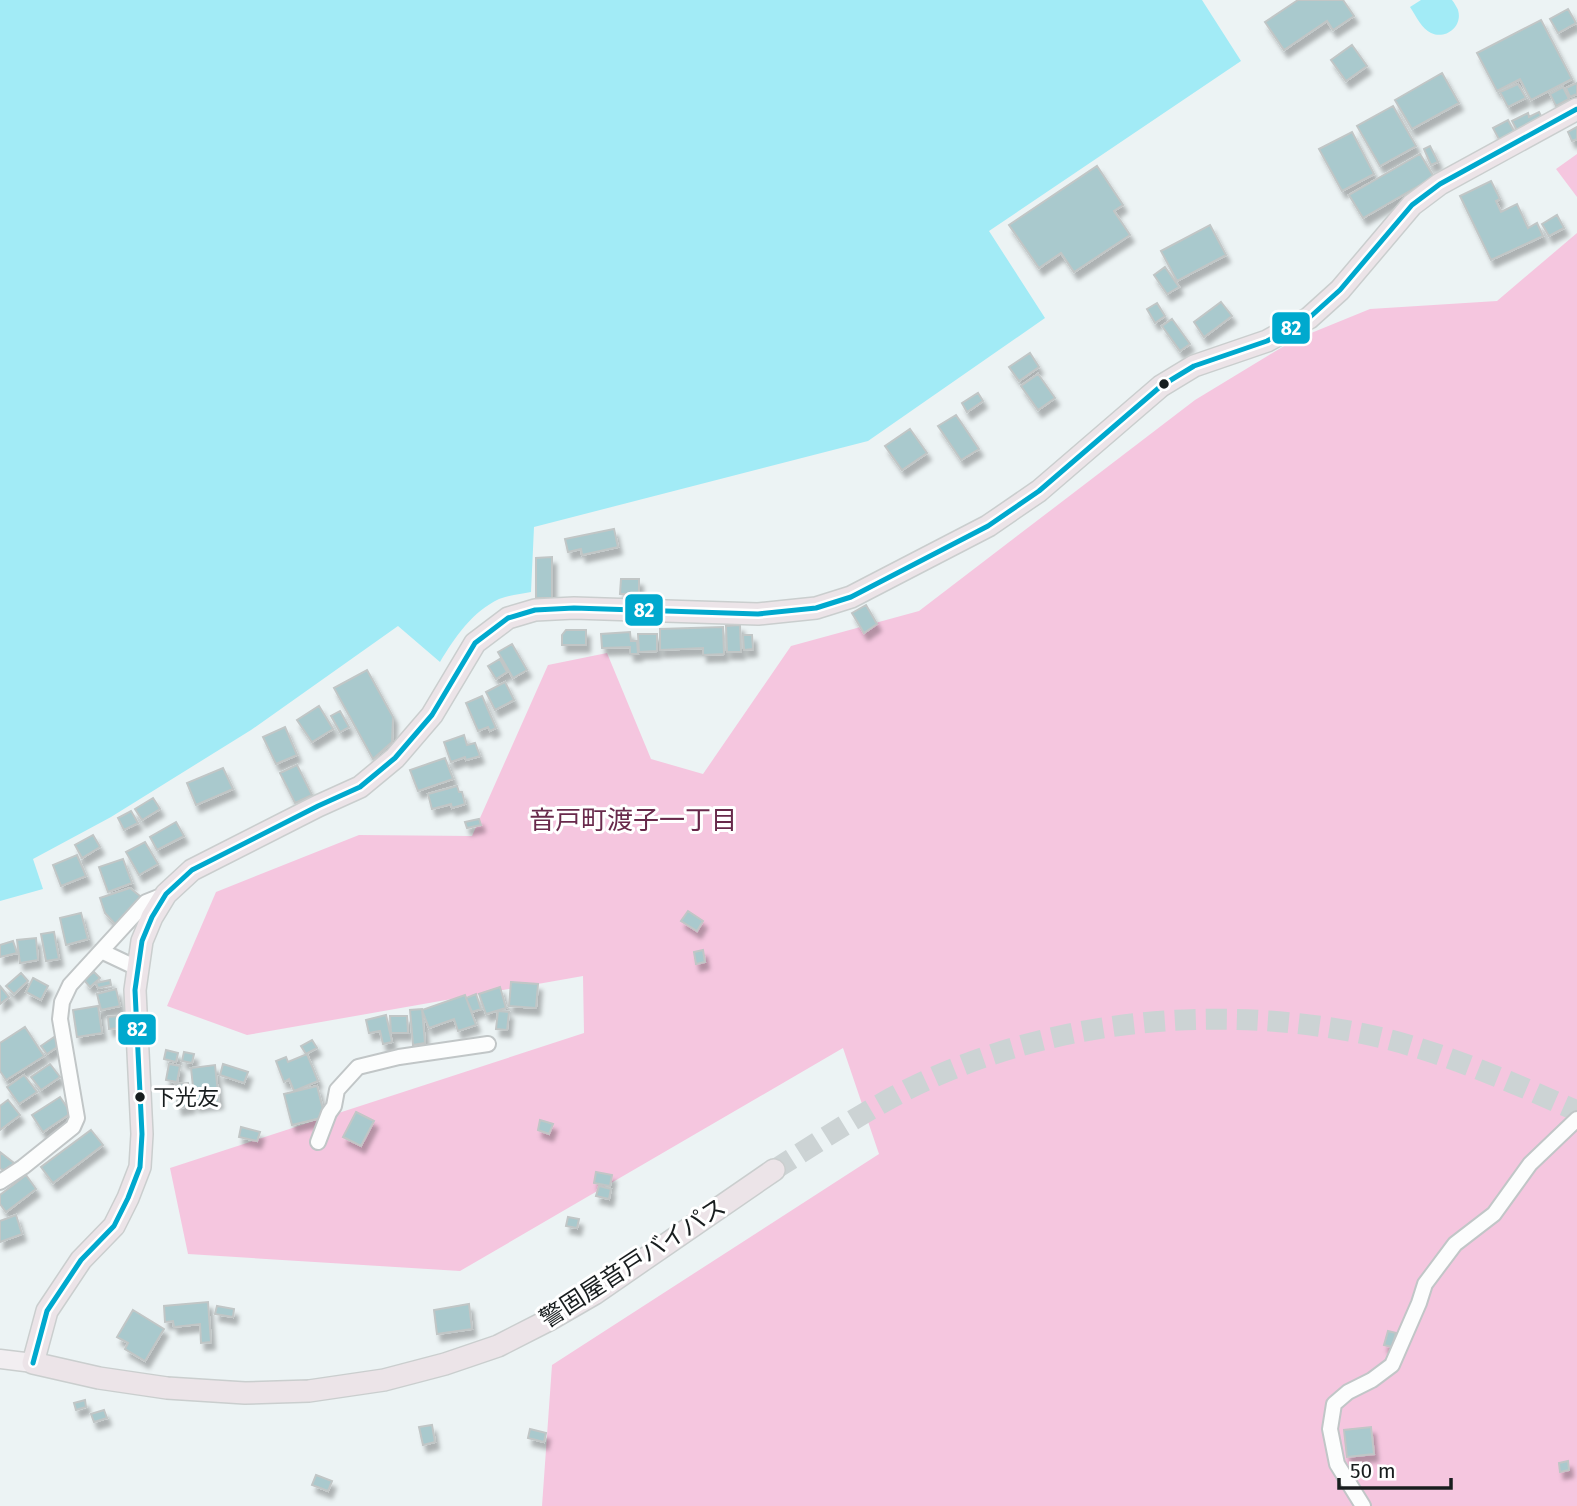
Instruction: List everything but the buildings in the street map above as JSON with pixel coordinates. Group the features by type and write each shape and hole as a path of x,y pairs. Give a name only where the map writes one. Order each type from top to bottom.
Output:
{"highway":[{"path":"33,1363 47,1311 81,1260 114,1226 140,1167 142,1135 135,990 137,968 142,941 152,917 166,894 192,870 360,787 395,758 432,715 475,643 508,618 535,610 574,608 758,614 816,608 851,597 988,526 1039,491 1161,386 1194,366 1267,341 1309,318 1340,290 1412,205 1440,184 1577,109"},
{"name":"警固屋音戸バイパス","path":"33,1363 99,1378 167,1388 245,1393 309,1391 384,1380 421,1371 498,1346 549,1320 594,1294 774,1170"}],"main road":[{"path":"0,1359 33,1363"}],"street":[{"path":"0,1182 73,1127 76,1118 60,1020 62,1002 70,985 146,902 166,894"},
{"path":"101,951 137,968"},
{"path":"318,1142 334,1106 337,1090 358,1067 399,1057 488,1044"},
{"path":"1363,1506 1337,1464 1330,1429 1334,1404 1348,1392 1372,1380 1392,1365 1425,1284 1432,1274 1455,1244 1494,1214 1530,1164 1577,1119"}],"shaded area":[{"path":"1577,154 1577,197 1556,169"},
{"path":"1577,233 1577,1506 542,1506 552,1365 879,1154 843,1048 460,1271 188,1254 170,1168 584,1033 583,976 247,1035 167,1006 216,892 359,835 472,836 548,665 607,653 651,759 703,774 791,646 919,611 1195,400 1294,340 1370,309 1497,301"}],"water":[{"path":"0,0 1202,0 1241,61 989,231 1045,318 868,441 534,527 531,592 489,604 472,618 440,662 398,626 251,730 111,817 33,859 43,889 0,901"},
{"path":"1421,0 1452,0 1458,9 1456,26 1442,35 1428,31 1410,7"}],"tunnel":[{"path":"774,1170 891,1098 947,1072 1005,1050 1065,1035 1127,1025 1189,1020 1252,1020 1314,1025 1374,1036 1452,1059 1577,1111"}],"transit line":[{"name":"82","path":"33,1363 47,1311 81,1260 114,1226 140,1167 142,1134 135,990 142,941 166,894 192,870 360,787 395,758 432,715 475,643 508,618 535,610 574,608 758,614 816,608 851,597 988,526 1039,491 1161,386 1194,366 1267,341 1309,318 1340,290 1412,205 1440,184 1577,109"}],"place":[{"name":"下光友","path":"140,1097"}],"district":[{"name":"音戸町渡子一丁目","path":"633,820"}]}
